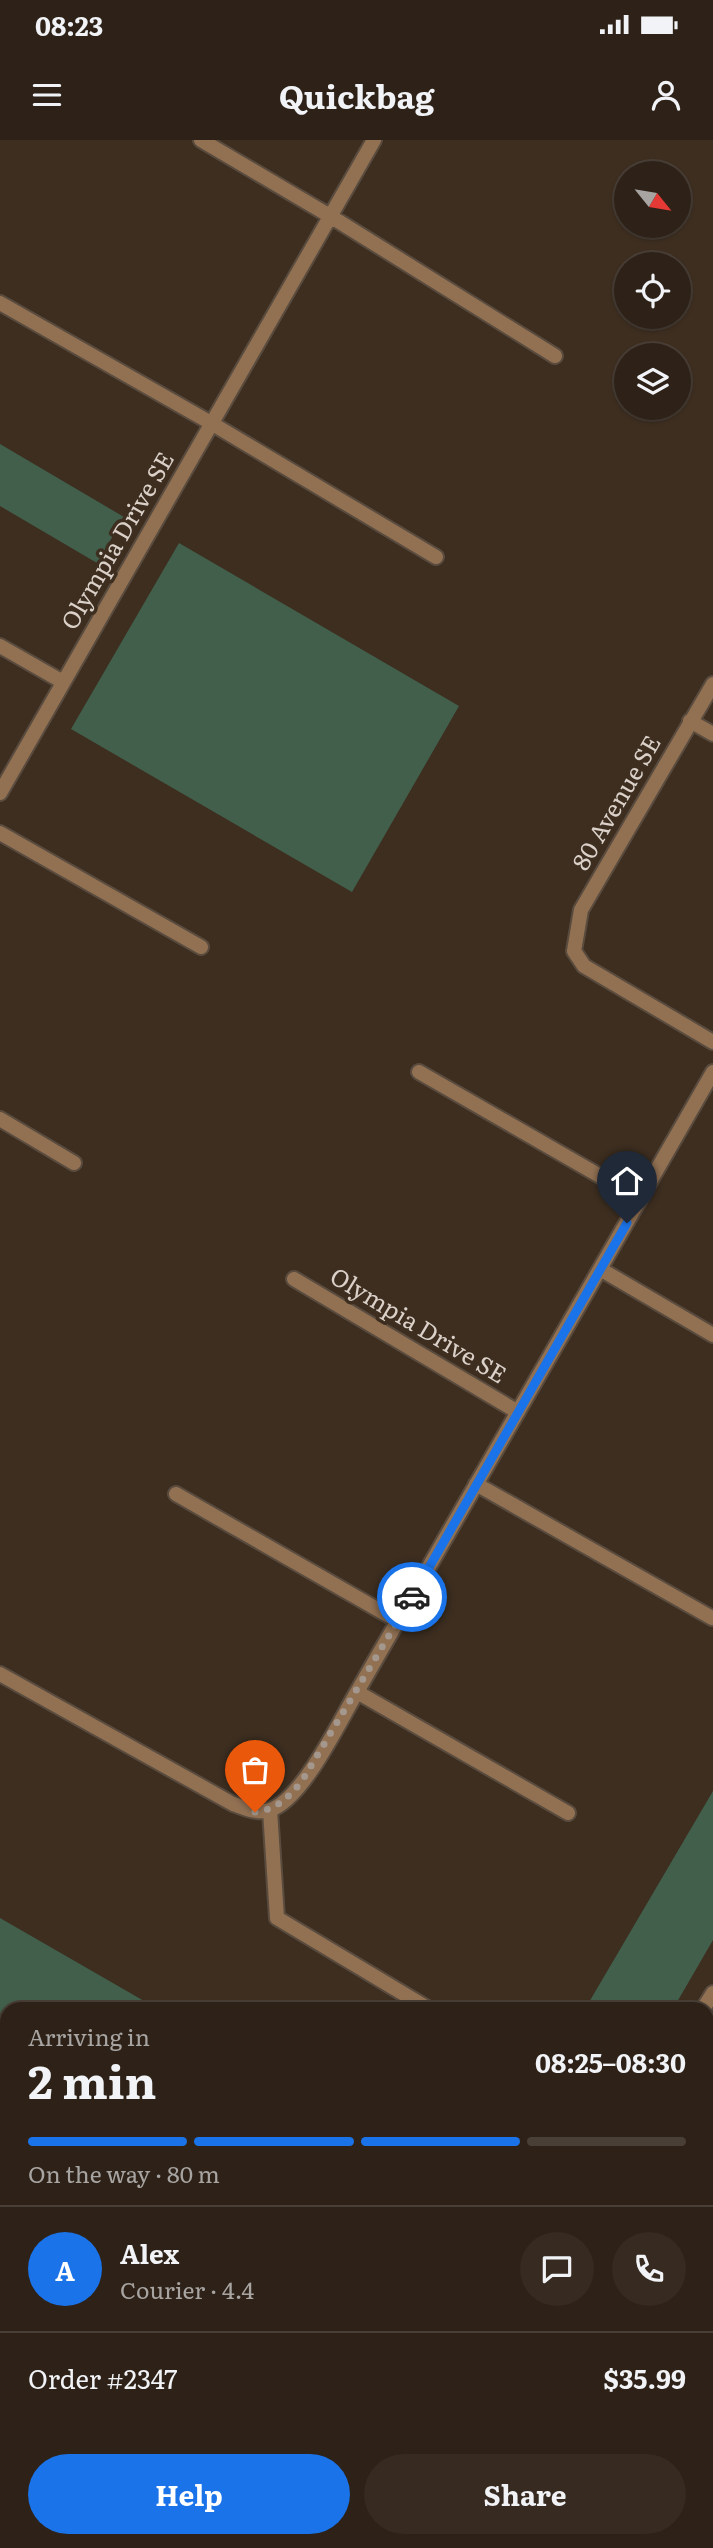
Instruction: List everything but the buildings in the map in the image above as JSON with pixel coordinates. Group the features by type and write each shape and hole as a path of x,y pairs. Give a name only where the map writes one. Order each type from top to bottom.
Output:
{"street":[{"path":"201,140 330,216 555,356"},
{"name":"Olympia Drive SE","path":"0,793 374,140"},
{"path":"0,303 211,423 436,557"},
{"path":"0,646 63,682"},
{"name":"80 Avenue SE","path":"713,684 581,911 574,951 584,967 713,1042"},
{"path":"690,722 713,734"},
{"path":"0,833 201,947"},
{"path":"419,1072 640,1199"},
{"name":"Olympia Drive SE","path":"270,1810 286,1800 302,1781 357,1692 713,1072"},
{"path":"0,1119 74,1163"},
{"path":"600,1269 713,1335"},
{"name":"Olympia Drive SE","path":"294,1279 518,1412"},
{"path":"476,1485 712,1618"},
{"path":"176,1494 398,1621"},
{"path":"0,1674 233,1804 255,1812 270,1810 278,1918 417,2002"},
{"path":"357,1692 568,1813"}],"green space":[{"path":"0,444 124,517 97,563 0,506"},
{"path":"179,543 459,706 352,892 71,729"},
{"path":"713,1791 713,1940 677,2002 589,2002"},
{"path":"0,1918 146,2002 0,2002"}],"way so far":[{"path":"255,1812 270,1810 286,1800 302,1781 412,1597"}],"route":[{"path":"412,1597 627,1223"}]}
